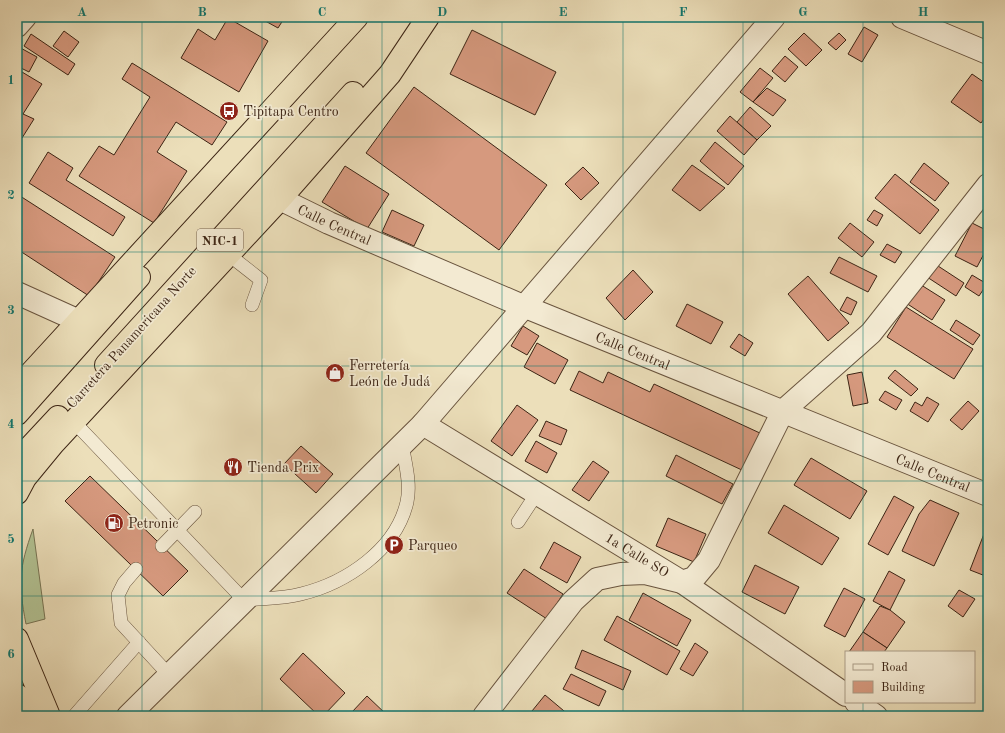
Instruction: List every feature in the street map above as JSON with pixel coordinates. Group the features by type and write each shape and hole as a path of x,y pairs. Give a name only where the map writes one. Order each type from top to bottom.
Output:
{"highway":[{"path":"17,388 357,17"},
{"name":"Carretera Panamericana Norte","path":"17,461 422,17"},
{"path":"17,493 25,478 74,422 280,199 390,74 428,17"},
{"path":"17,414 240,163 276,120 331,46"},
{"path":"17,639 48,716"},
{"path":"17,665 48,716"},
{"path":"17,695 48,716"},
{"path":"17,704 48,716"}],"street":[{"path":"17,26 26,17"},
{"path":"128,716 423,424 522,306 774,17"},
{"path":"902,17 988,52"},
{"path":"484,716 573,601 597,579 621,574 645,573 682,582 694,578 709,560 783,411 871,333 988,185"},
{"name":"Calle Central","path":"280,199 329,223 522,306 988,494"},
{"path":"17,293 79,320"},
{"name":"1a Calle SO","path":"423,424 682,582 845,694"},
{"path":"857,703 876,716"}],"lane":[{"path":"229,255 261,280 252,305"},
{"path":"74,422 244,600 301,594 346,578 374,554 397,529 407,502 408,477 402,444"},
{"path":"518,522 537,493"},
{"path":"162,546 195,512"},
{"path":"136,569 124,583 118,595 118,608 121,623 169,675"},
{"path":"74,716 139,642"}],"green space":[{"path":"33,529 45,619 26,624 21,576 28,543"}],"building":[{"path":"258,17 285,17 278,28"},
{"path":"228,18 268,41 239,92 181,58 198,29 215,40"},
{"path":"864,27 878,35 862,62 848,54"},
{"path":"472,30 556,72 535,115 450,74"},
{"path":"64,31 79,42 68,57 53,46"},
{"path":"804,33 822,50 806,66 788,49"},
{"path":"839,33 846,40 836,50 828,43"},
{"path":"31,34 75,64 68,75 24,46"},
{"path":"17,46 37,57 29,72 17,66"},
{"path":"785,56 798,67 785,82 772,71"},
{"path":"132,63 227,122 212,145 176,122 157,152 187,171 154,223 79,176 99,146 114,155 150,97 122,79"},
{"path":"760,68 773,78 753,102 740,92"},
{"path":"17,69 42,84 23,114 34,119 22,138 17,135"},
{"path":"972,74 988,85 988,113 981,123 951,102"},
{"path":"414,87 547,185 499,250 366,153"},
{"path":"767,88 786,100 773,116 753,102"},
{"path":"750,107 771,126 757,140 737,122"},
{"path":"730,116 757,140 744,155 717,131"},
{"path":"715,142 744,166 728,185 700,161"},
{"path":"48,152 73,168 66,180 125,217 113,236 29,183"},
{"path":"924,163 949,183 935,201 910,182"},
{"path":"692,165 725,188 700,211 672,190"},
{"path":"345,166 389,194 367,229 322,202"},
{"path":"583,167 599,183 581,200 565,184"},
{"path":"895,174 939,210 920,234 875,198"},
{"path":"17,194 115,257 89,296 17,249"},
{"path":"392,210 424,225 414,246 382,232"},
{"path":"874,210 883,215 877,226 867,220"},
{"path":"850,223 874,242 862,257 838,238"},
{"path":"972,223 988,231 988,246 977,267 955,256"},
{"path":"887,244 902,252 895,263 880,255"},
{"path":"839,257 877,276 868,292 830,273"},
{"path":"935,264 964,283 956,296 927,277"},
{"path":"633,270 653,292 625,320 606,298"},
{"path":"972,275 987,284 979,296 965,287"},
{"path":"808,276 849,323 828,341 788,294"},
{"path":"918,283 945,300 932,320 906,303"},
{"path":"847,297 857,302 851,315 840,310"},
{"path":"687,304 723,322 711,344 676,326"},
{"path":"906,307 973,349 954,379 887,337"},
{"path":"956,320 980,335 973,345 950,330"},
{"path":"523,326 539,336 527,355 511,346"},
{"path":"739,334 753,343 745,356 730,347"},
{"path":"537,343 568,360 555,384 524,367"},
{"path":"895,370 918,389 911,396 888,378"},
{"path":"579,371 603,383 608,372 650,392 654,384 762,434 744,471 570,390"},
{"path":"862,372 868,403 853,406 847,375"},
{"path":"885,391 902,400 896,410 879,400"},
{"path":"927,397 939,404 928,422 910,411 915,402 922,406"},
{"path":"968,401 979,411 962,430 950,420"},
{"path":"517,405 538,420 512,456 491,441"},
{"path":"546,421 567,430 561,445 539,436"},
{"path":"536,441 557,453 547,473 525,461"},
{"path":"301,446 333,474 316,493 284,464"},
{"path":"676,455 733,484 722,504 666,476"},
{"path":"811,458 867,491 850,519 794,485"},
{"path":"593,461 609,472 589,501 572,490"},
{"name":"Petronic","path":"90,476 188,571 163,596 65,501"},
{"path":"894,496 914,507 888,555 868,544"},
{"path":"930,500 959,513 934,566 902,551 919,514"},
{"path":"784,505 839,538 822,565 768,533"},
{"path":"668,518 706,534 694,562 656,546"},
{"path":"987,526 988,527 988,577 970,570"},
{"path":"554,542 581,557 567,583 540,568"},
{"path":"755,565 799,587 785,614 742,592"},
{"path":"524,569 563,594 547,619 507,593"},
{"path":"889,571 905,580 890,610 873,601"},
{"path":"844,588 865,599 845,637 824,626"},
{"path":"959,590 975,599 963,617 948,606"},
{"path":"643,593 691,620 677,646 629,620"},
{"path":"880,606 890,610 905,622 887,648 863,632"},
{"path":"617,616 680,651 667,675 604,640"},
{"path":"863,632 887,648 885,651 850,651"},
{"path":"695,643 708,652 693,676 680,669"},
{"path":"582,650 631,671 623,690 575,668"},
{"path":"303,653 345,693 323,716 319,716 280,679"},
{"path":"571,674 606,691 599,706 563,689"},
{"path":"545,695 570,716 538,716 532,711"},
{"path":"367,696 388,716 355,716 352,712"}],"place":[{"name":"Tipitapa Centro","path":"229,111"},
{"name":"Ferretería León de Judá","path":"335,373"},
{"name":"Tienda Prix","path":"233,467"},
{"name":"Petronic","path":"114,523"},
{"name":"Parqueo","path":"394,545"}]}
